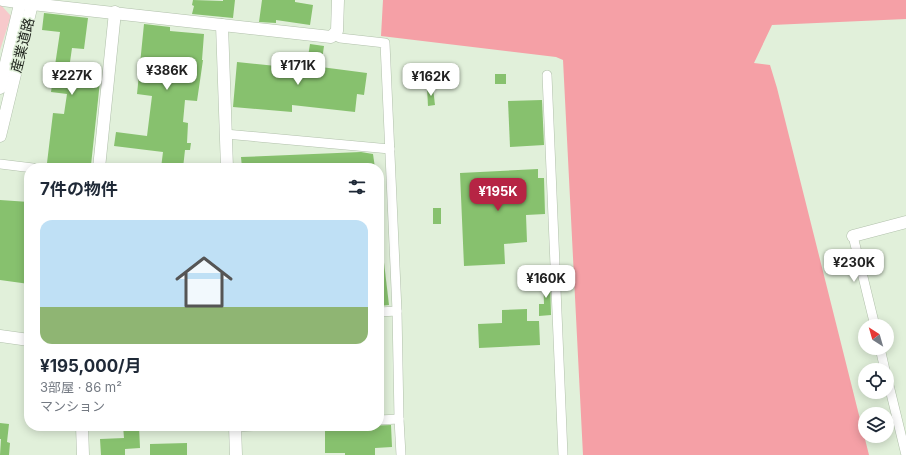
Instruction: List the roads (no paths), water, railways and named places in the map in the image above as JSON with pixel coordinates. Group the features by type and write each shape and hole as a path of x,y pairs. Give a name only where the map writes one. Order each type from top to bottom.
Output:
{"street":[{"path":"3,0 222,26 331,37 334,35 340,38 385,43 397,311 401,455"},
{"path":"334,35 337,28 338,0"},
{"name":"産業道路","path":"0,88 27,2"},
{"name":"産業道路","path":"0,136 27,2"},
{"path":"99,163 114,12"},
{"path":"222,26 226,163"},
{"path":"547,75 563,455"},
{"path":"225,134 390,149"},
{"path":"0,164 24,167"},
{"path":"873,319 853,236 906,222"},
{"path":"384,312 397,311"},
{"path":"0,336 24,339"},
{"path":"892,399 906,454"},
{"path":"384,420 399,419"},
{"path":"82,431 83,455"},
{"path":"235,431 236,455"}]}
